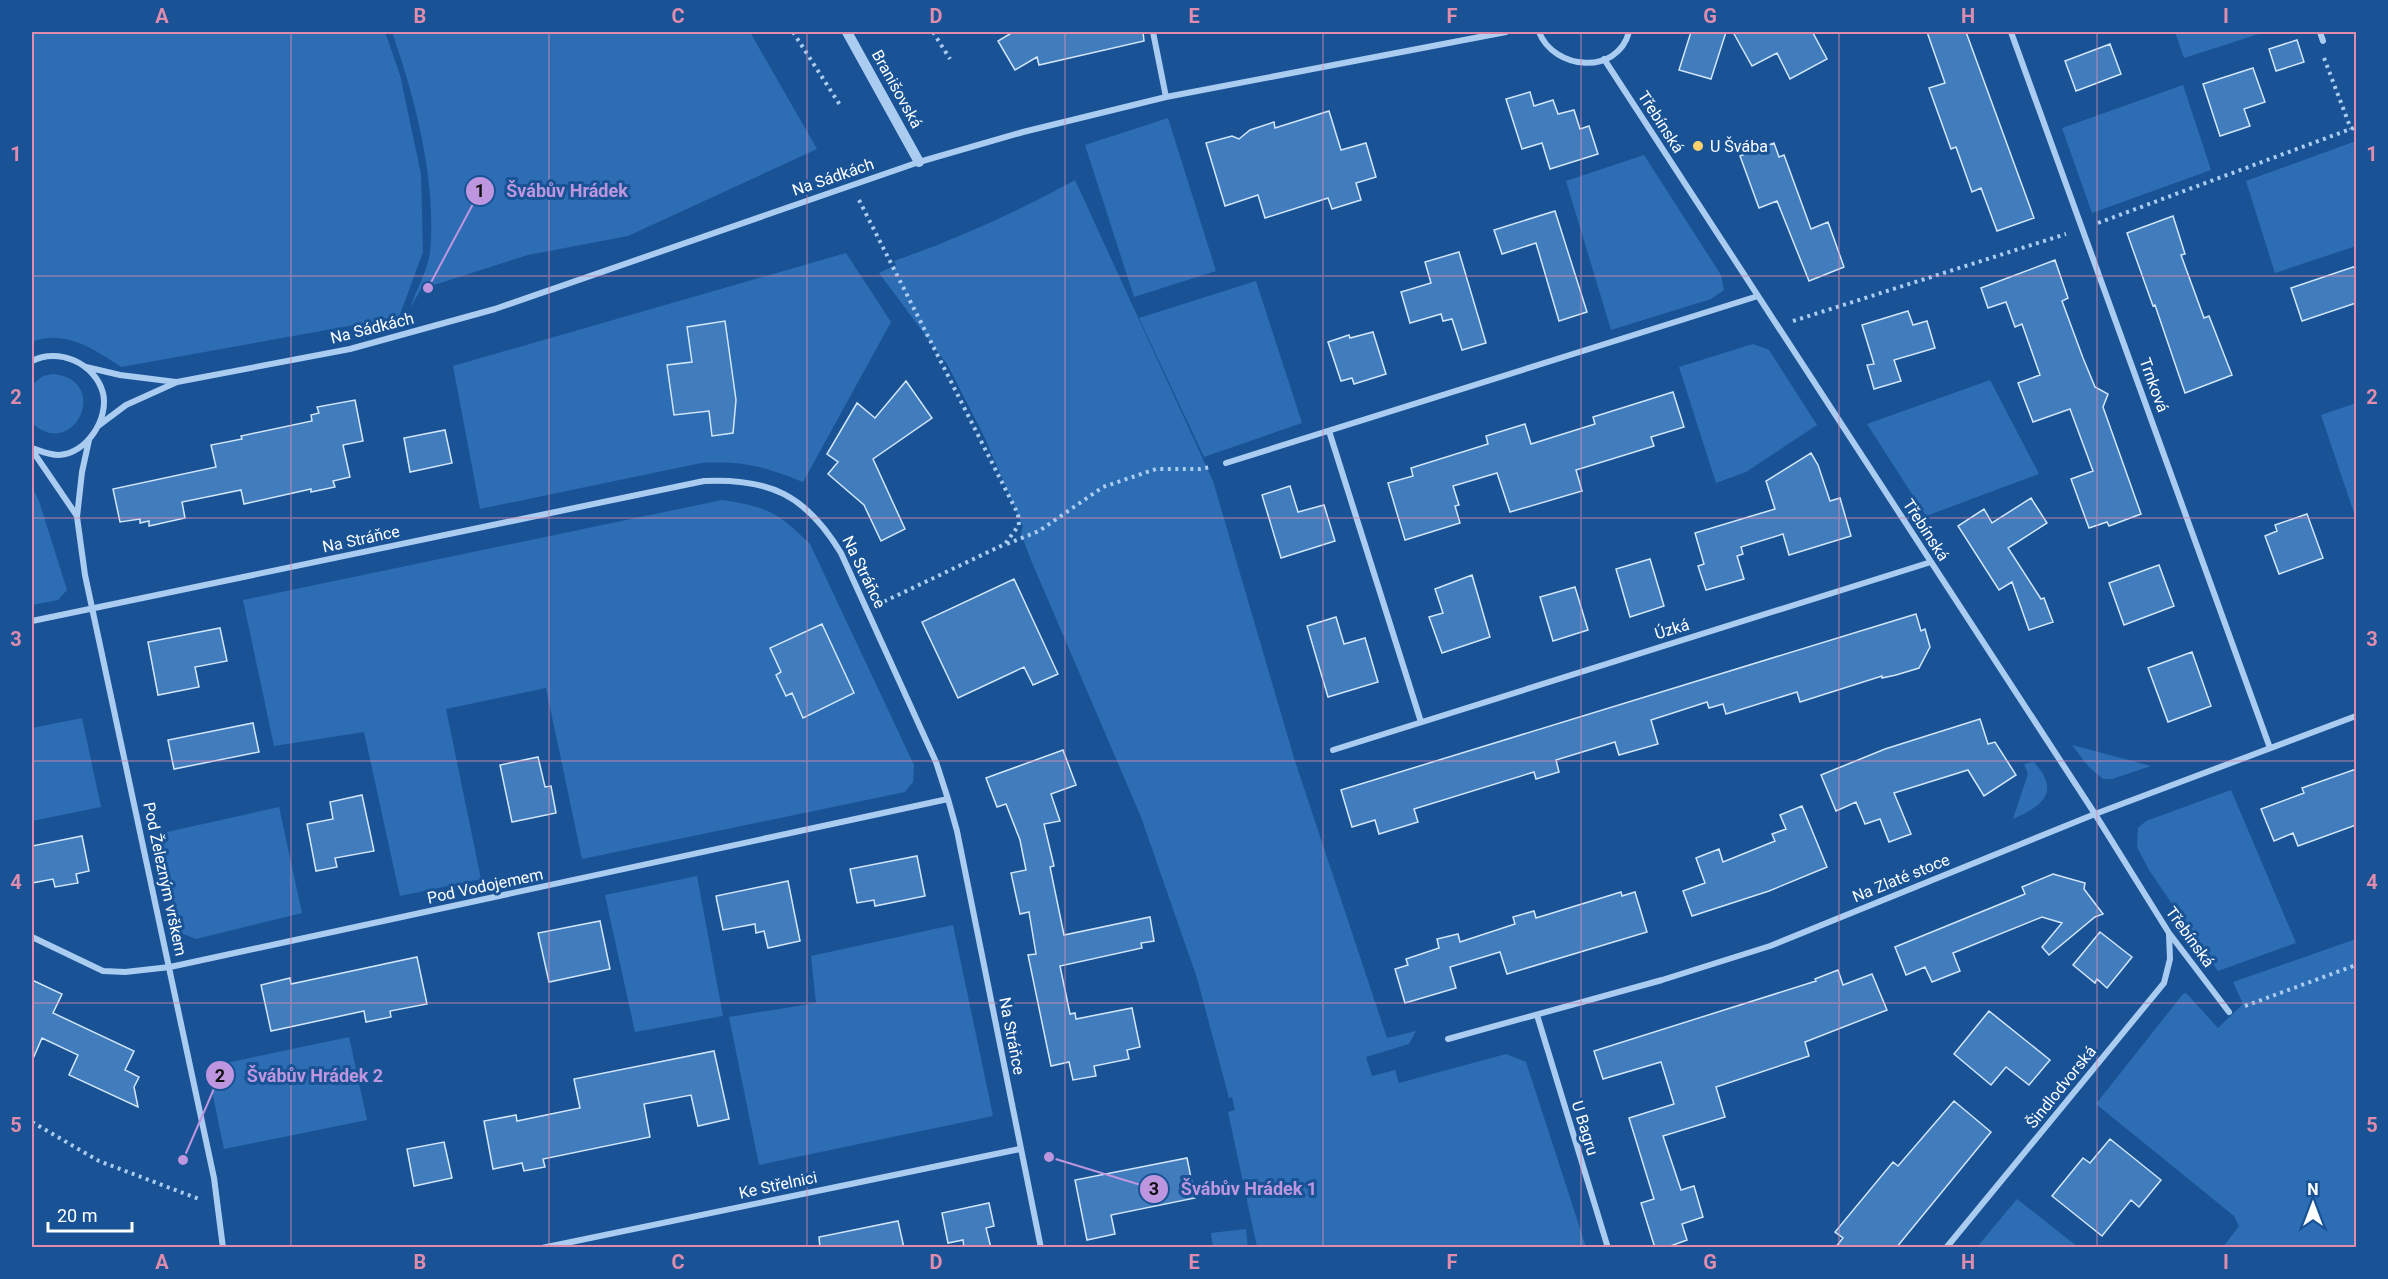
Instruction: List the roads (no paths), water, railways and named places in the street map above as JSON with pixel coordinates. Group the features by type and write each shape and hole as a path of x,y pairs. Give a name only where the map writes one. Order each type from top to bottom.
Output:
{"street":[{"name":"Branišovská","path":"847,32 919,162"},
{"path":"1154,32 1166,97"},
{"name":"Na Sádkách","path":"98,426 126,405 177,382 350,349 495,309 919,162 1023,132 1166,97 1331,63 1506,32"},
{"path":"1539,32 1551,50 1562,58 1583,63 1604,59 1618,50 1629,32"},
{"name":"Trnková","path":"2011,32 2270,748"},
{"path":"2319,32 2323,41"},
{"name":"Třebínská","path":"1604,59 2095,814 2169,933 2229,1012"},
{"path":"1226,463 1758,296"},
{"name":"Na Sádkách","path":"32,362 54,355 71,358 85,366 120,375 177,382"},
{"path":"32,449 60,455 76,449 89,440 98,426 103,411 103,393 96,379 85,366"},
{"path":"1329,431 1421,722"},
{"name":"Pod Železným vrškem","path":"89,440 82,472 77,517 85,575 170,967 219,1207 223,1248"},
{"name":"Pod Železným vrškem","path":"32,449 77,517"},
{"name":"Na Stráňce","path":"32,621 704,482 733,480 763,485 784,493 827,530 841,553 936,762 959,843 1041,1248"},
{"name":"Úzká","path":"1333,750 1931,562"},
{"name":"Na Zlaté stoce","path":"1448,1039 1662,980 1770,945 2095,814 2356,716"},
{"name":"Pod Vodojemem","path":"32,937 103,971 125,972 170,967 948,800"},
{"name":"Šindlodvorská","path":"1946,1248 2164,983 2170,959 2169,933"},
{"name":"U Bagru","path":"1537,1016 1608,1248"},
{"name":"Ke Střelnici","path":"542,1248 1020,1149"}],"place":[{"name":"U Švába","path":"1698,146"},
{"name":"Švábův Hrádek","path":"428,288"},
{"name":"Švábův Hrádek 1","path":"1049,1157"},
{"name":"Švábův Hrádek 2","path":"183,1160"}]}
